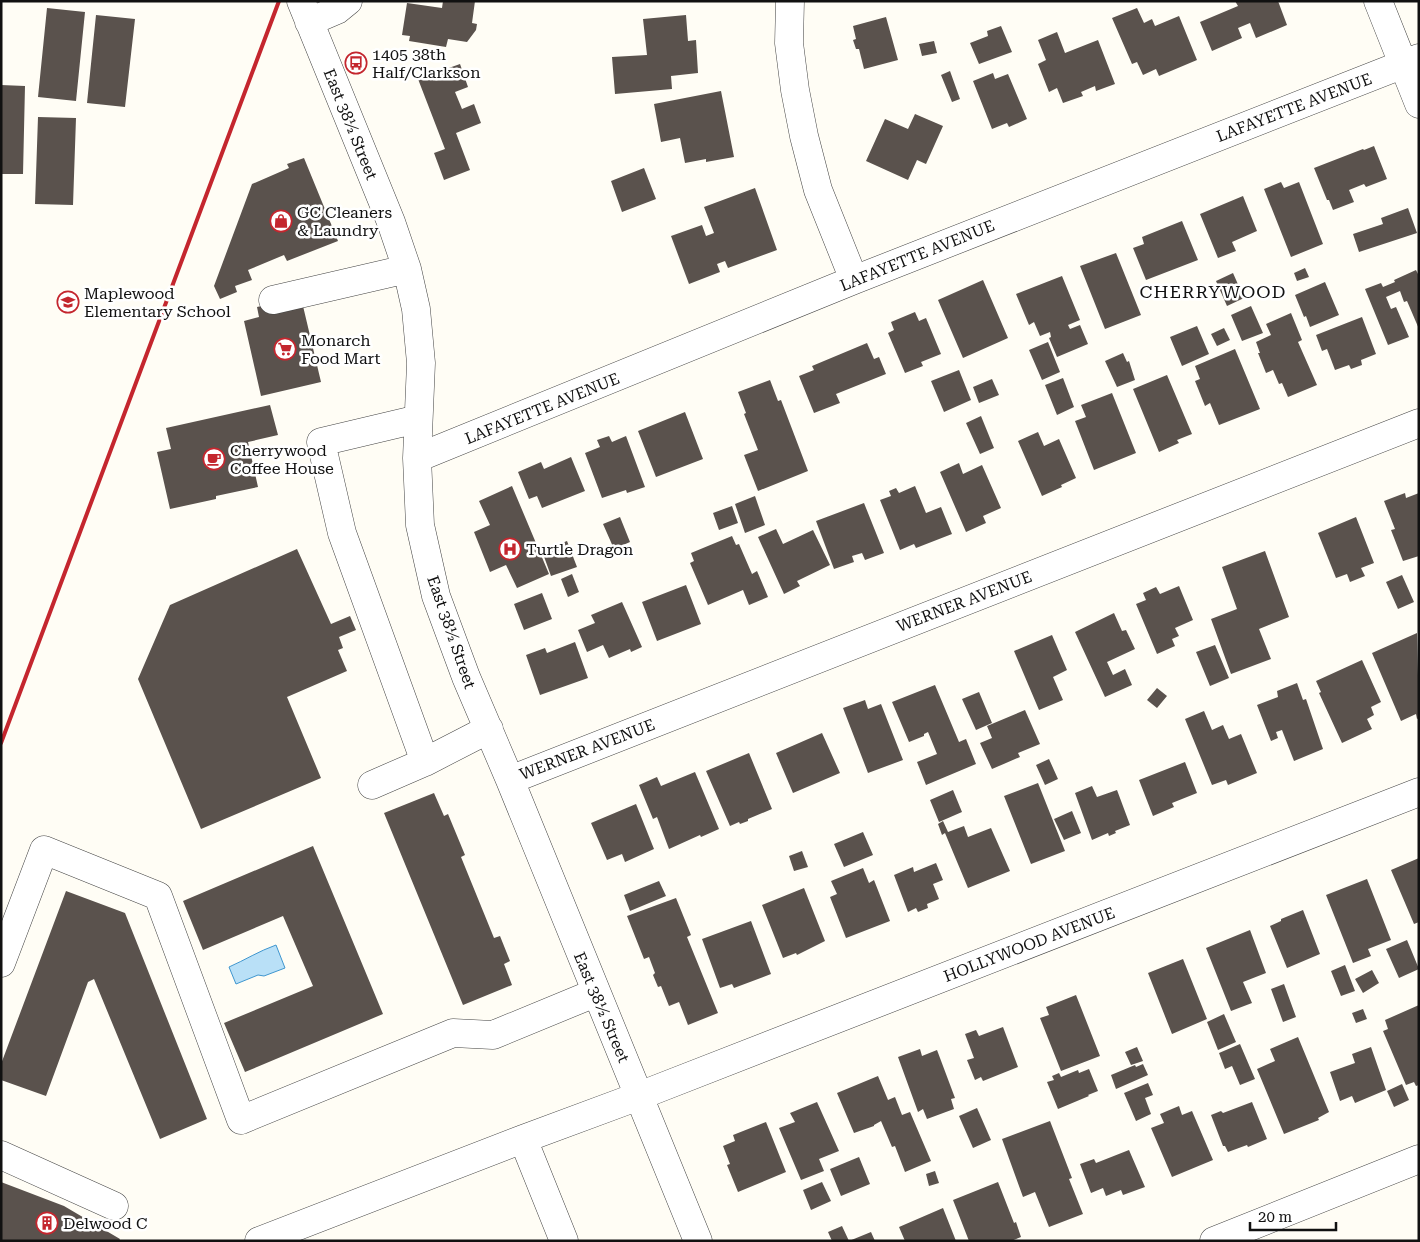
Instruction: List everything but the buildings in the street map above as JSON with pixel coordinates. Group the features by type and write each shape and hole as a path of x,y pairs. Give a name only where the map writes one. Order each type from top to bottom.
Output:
{"street":[{"path":"305,12 337,10 348,1"},
{"path":"790,1 789,43 795,90 804,136 818,190 854,280"},
{"path":"1378,1 1411,61 1419,104"},
{"name":"East 38½ Street","path":"305,12 391,222 407,268 416,309 421,363 417,458 420,525 436,596 466,677 510,780 698,1241"},
{"name":"LAFAYETTE AVENUE","path":"417,458 854,280 1411,61"},
{"path":"273,300 407,268"},
{"path":"418,420 321,442 342,533 425,762"},
{"name":"WERNER AVENUE","path":"510,780 1419,423"},
{"path":"372,785 425,762 489,729"},
{"name":"HOLLYWOOD AVENUE","path":"259,1241 523,1138 639,1096 1419,792"},
{"path":"1,963 44,850 158,896 241,1120 453,1033 493,1035 596,992"},
{"path":"523,1138 564,1241"},
{"path":"1,1155 114,1206"},
{"path":"1214,1241 1419,1159"}],"water":[{"path":"276,945 285,968 264,976 258,975 236,984 229,967"}],"railway":[{"path":"1,743 279,1"}],"place":[{"name":"1405 38th Half/Clarkson","path":"356,63"},
{"name":"GC Cleaners & Laundry","path":"281,221"},
{"name":"Maplewood Elementary School","path":"68,302"},
{"name":"Monarch Food Mart","path":"285,349"},
{"name":"Cherrywood Coffee House","path":"214,459"},
{"name":"Turtle Dragon","path":"510,549"},
{"name":"Delwood C","path":"47,1223"}],"district":[{"name":"CHERRYWOOD","path":"1213,292"}]}
